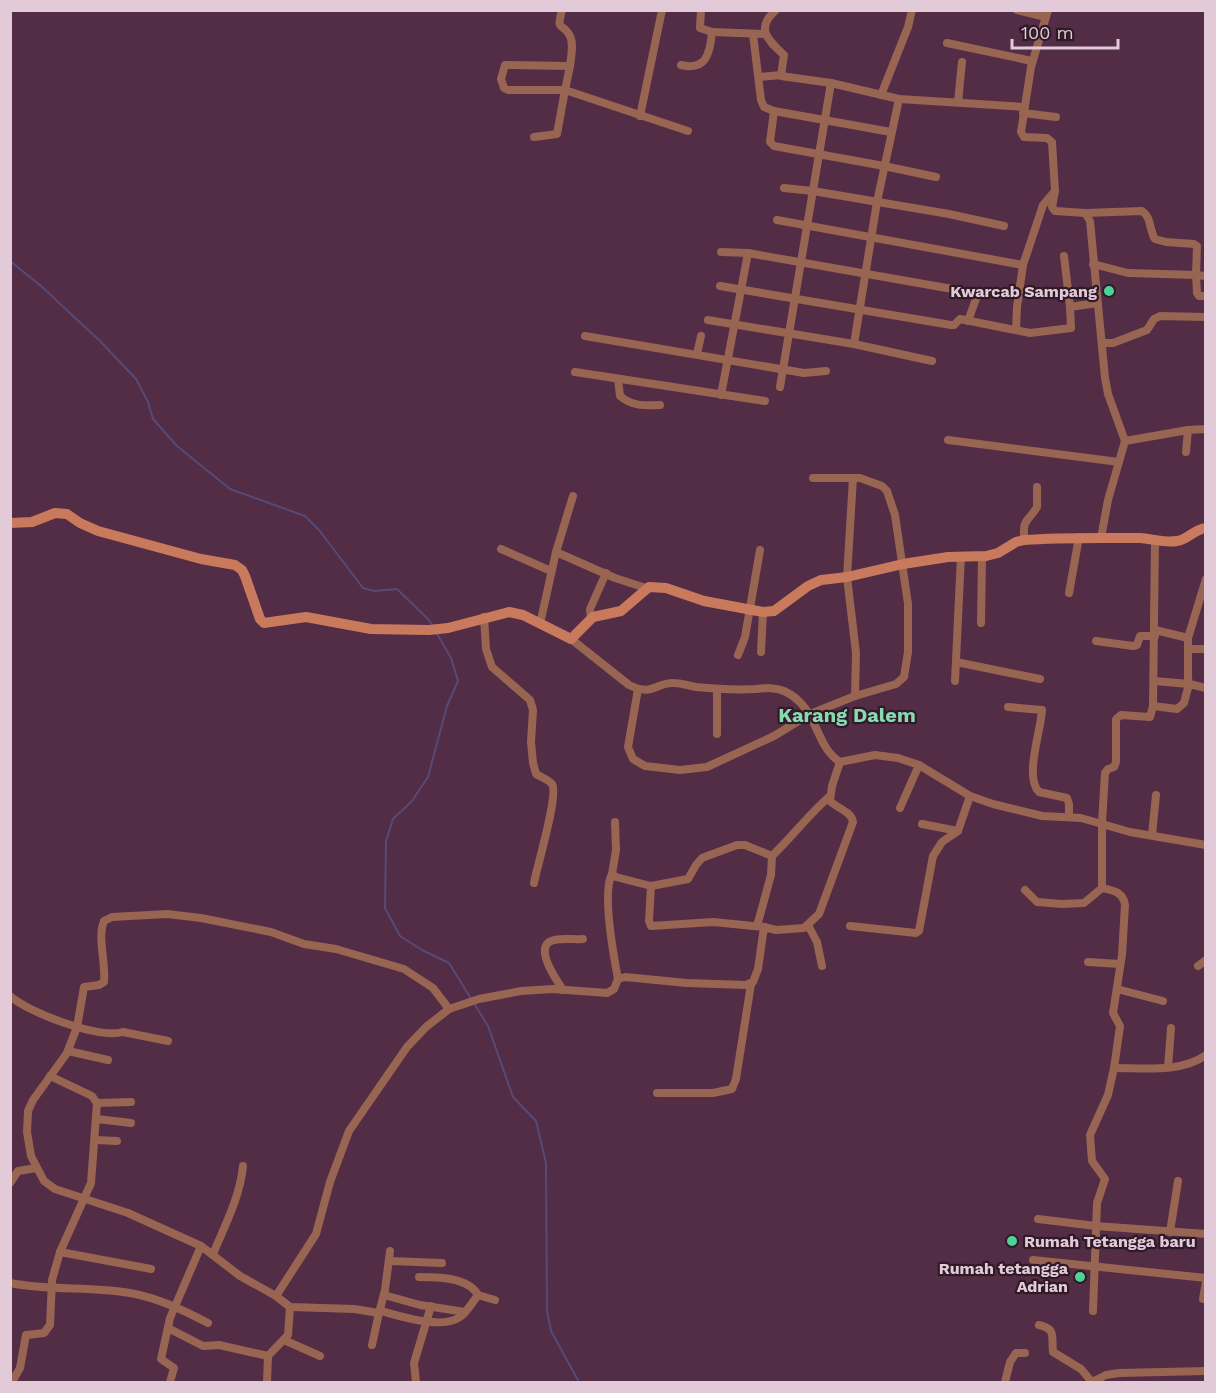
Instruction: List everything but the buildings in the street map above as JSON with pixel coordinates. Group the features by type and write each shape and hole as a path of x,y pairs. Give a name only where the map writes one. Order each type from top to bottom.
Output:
{"street":[{"path":"534,137 557,135 570,66 572,42 559,24 562,10"},
{"path":"640,116 662,10"},
{"path":"701,10 700,28 712,32 765,34"},
{"path":"776,10 767,20 765,34 784,55 781,75"},
{"path":"881,95 908,27 912,10"},
{"path":"1017,10 1047,14 1032,61 1021,132 1023,136 1047,138 1052,142 1055,191 1052,207 1054,211 1084,213 1142,211 1149,219 1151,233 1155,239 1197,246 1197,294 1206,296"},
{"path":"681,64 697,66 703,63 712,32"},
{"path":"753,34 764,107 774,111 891,132"},
{"path":"947,43 1032,61"},
{"path":"958,102 962,62"},
{"path":"570,66 505,65 501,79 504,88 508,90 565,90 688,131"},
{"path":"759,77 781,75 831,83 899,99 958,102 1023,110 1056,117"},
{"path":"780,387 831,83"},
{"path":"854,344 877,202 899,99"},
{"path":"774,111 770,142 774,147 936,177"},
{"path":"784,188 877,202 1004,226"},
{"path":"1016,330 1023,265 1045,201 1055,191"},
{"path":"1084,213 1090,221 1108,394 1125,441 1108,500 1101,538"},
{"path":"777,220 1023,265"},
{"path":"721,252 748,253 975,293 976,301 968,321"},
{"path":"721,395 748,253"},
{"path":"720,286 951,325 960,319 1030,333 1071,328 1064,256"},
{"path":"1093,264 1128,273 1206,276"},
{"path":"1070,307 1097,303"},
{"path":"1102,343 1113,343 1147,330 1154,319 1160,316 1206,317"},
{"path":"708,320 854,344 932,361"},
{"path":"585,336 804,373 826,370"},
{"path":"697,354 702,336"},
{"path":"575,372 765,401"},
{"path":"618,379 620,396 628,403 642,406 660,405"},
{"path":"1125,441 1206,429"},
{"path":"1186,452 1188,430"},
{"path":"948,440 1119,462"},
{"path":"638,689 628,747 633,759 645,766 680,770 707,767 774,736 810,714 855,696 896,684 904,677 908,652 908,604 895,515 887,491 871,481 853,478 813,478"},
{"path":"853,478 847,577 856,653 855,696"},
{"path":"1024,540 1024,525 1037,507 1037,487"},
{"path":"540,624 551,571 573,496"},
{"path":"10,523 32,522 62,513 98,531 201,559 235,565 242,570 260,619 264,623 306,617 371,629 429,630 441,629 503,612 515,613 571,639 630,686 638,689 653,689 671,682 717,689 781,690 798,700 810,714 823,742 833,757 840,762 887,755 919,765 970,796 1029,813 1081,818 1130,832 1206,845"},
{"path":"571,639 597,615 621,611 646,588 656,586 704,601 763,612 774,610 808,586 821,580 847,577 903,564 998,553 1024,540 1079,537 1176,541 1183,540 1196,530 1206,528"},
{"path":"1069,592 1079,537"},
{"path":"1025,890 1037,902 1074,904 1090,900 1102,888 1105,773 1114,767 1116,762 1116,719 1121,715 1150,717 1153,706 1155,539"},
{"path":"501,549 551,571"},
{"path":"738,655 745,637 760,550"},
{"path":"556,552 646,588"},
{"path":"955,681 961,556"},
{"path":"981,623 982,556"},
{"path":"591,619 590,609 606,573"},
{"path":"1153,706 1177,709 1184,703 1189,684 1188,638 1206,579"},
{"path":"761,652 763,612"},
{"path":"484,617 486,649 492,667 530,700 533,710 531,742 533,763 536,774 551,782 553,788 551,809 534,883"},
{"path":"1096,641 1133,646 1137,645 1140,636 1155,633 1188,638"},
{"path":"1188,649 1206,649"},
{"path":"956,662 1040,679"},
{"path":"1154,681 1206,688"},
{"path":"717,689 717,734"},
{"path":"1008,707 1042,710 1033,764 1034,785 1042,793 1067,798 1070,804 1069,818"},
{"path":"651,886 649,921 651,926 712,922 760,927 804,928 819,914 853,822 848,813 830,801 840,762"},
{"path":"900,808 919,765"},
{"path":"1152,835 1156,795"},
{"path":"657,1093 713,1093 732,1089 736,1079 751,984 755,980 758,969 760,927 771,875 772,856 791,838 815,808 830,796"},
{"path":"850,926 916,933 919,931 933,856 942,842 958,831 970,796"},
{"path":"276,1296 316,1234 332,1176 349,1131 406,1047 426,1027 449,1009 475,1000 529,990 607,993 614,989 618,979 609,934 608,886 615,850 615,822"},
{"path":"922,824 958,831"},
{"path":"612,874 651,886 688,879 702,858 737,845 745,845 772,856"},
{"path":"1093,1311 1097,1203 1105,1179 1092,1161 1090,1135 1108,1095 1114,1068 1120,1026 1113,1013 1120,964 1124,899 1120,894 1102,888"},
{"path":"449,1009 441,996 425,982 404,969 336,949 304,944 271,932 209,920 167,914 112,917 104,921 101,931 105,958 104,982 84,987 77,1027 64,1060 33,1100 28,1111 28,1143 36,1168 44,1181 55,1189 128,1213 201,1246 240,1276 276,1296 290,1307 354,1309 426,1321 450,1322 460,1317 478,1295"},
{"path":"808,925 817,942 822,966"},
{"path":"562,990 547,963 546,946 548,942 556,940 583,939"},
{"path":"1198,966 1206,960"},
{"path":"1088,962 1120,964"},
{"path":"618,979 751,984"},
{"path":"1117,989 1163,1001"},
{"path":"10,996 34,1011 77,1027 115,1035 123,1032 168,1041"},
{"path":"1168,1067 1171,1028"},
{"path":"68,1051 108,1060"},
{"path":"1114,1068 1168,1067 1191,1063 1206,1055"},
{"path":"12,1383 20,1368 26,1335 44,1333 50,1325 51,1288 60,1251 91,1183 97,1103 92,1096 50,1076"},
{"path":"97,1103 132,1102"},
{"path":"97,1119 131,1123"},
{"path":"95,1140 117,1141"},
{"path":"213,1254 237,1197 242,1182 243,1166"},
{"path":"10,1183 18,1171 36,1168"},
{"path":"1170,1232 1178,1181"},
{"path":"1038,1219 1096,1226 1206,1234"},
{"path":"170,1383 174,1368 161,1359 170,1318 201,1246"},
{"path":"60,1251 151,1269"},
{"path":"372,1345 384,1295 390,1251"},
{"path":"1033,1260 1096,1265 1206,1280 1203,1299"},
{"path":"390,1261 442,1263"},
{"path":"419,1277 438,1276 467,1285 478,1295 495,1300"},
{"path":"10,1283 38,1288 131,1293 176,1307 208,1323"},
{"path":"384,1295 465,1312"},
{"path":"416,1383 414,1363 431,1306"},
{"path":"267,1383 268,1356 284,1340 289,1331 290,1307"},
{"path":"1039,1326 1052,1330 1053,1352 1082,1369 1092,1382 1106,1375 1135,1372 1203,1371 1200,1383"},
{"path":"168,1328 203,1346 219,1345 268,1356"},
{"path":"284,1340 320,1356"},
{"path":"1005,1383 1013,1357 1016,1353 1025,1353"},
{"path":"1134,1383 1135,1372"}],"waterway":[{"path":"10,261 41,286 100,341 136,379 148,402 153,419 177,446 230,489 305,516 319,530 363,588 374,591 397,589 433,626"},
{"path":"437,634 451,658 458,681 447,706 428,777 412,801 393,819 386,841 385,908 400,936 449,963 488,1026 513,1097 536,1121 546,1163 547,1311 551,1331 579,1382"}],"place":[{"name":"Kwarcab Sampang","path":"1109,291"},
{"name":"Rumah Tetangga baru","path":"1012,1241"},
{"name":"Rumah tetangga Adrian","path":"1080,1277"}],"district":[{"name":"Karang Dalem","path":"847,715"}]}
